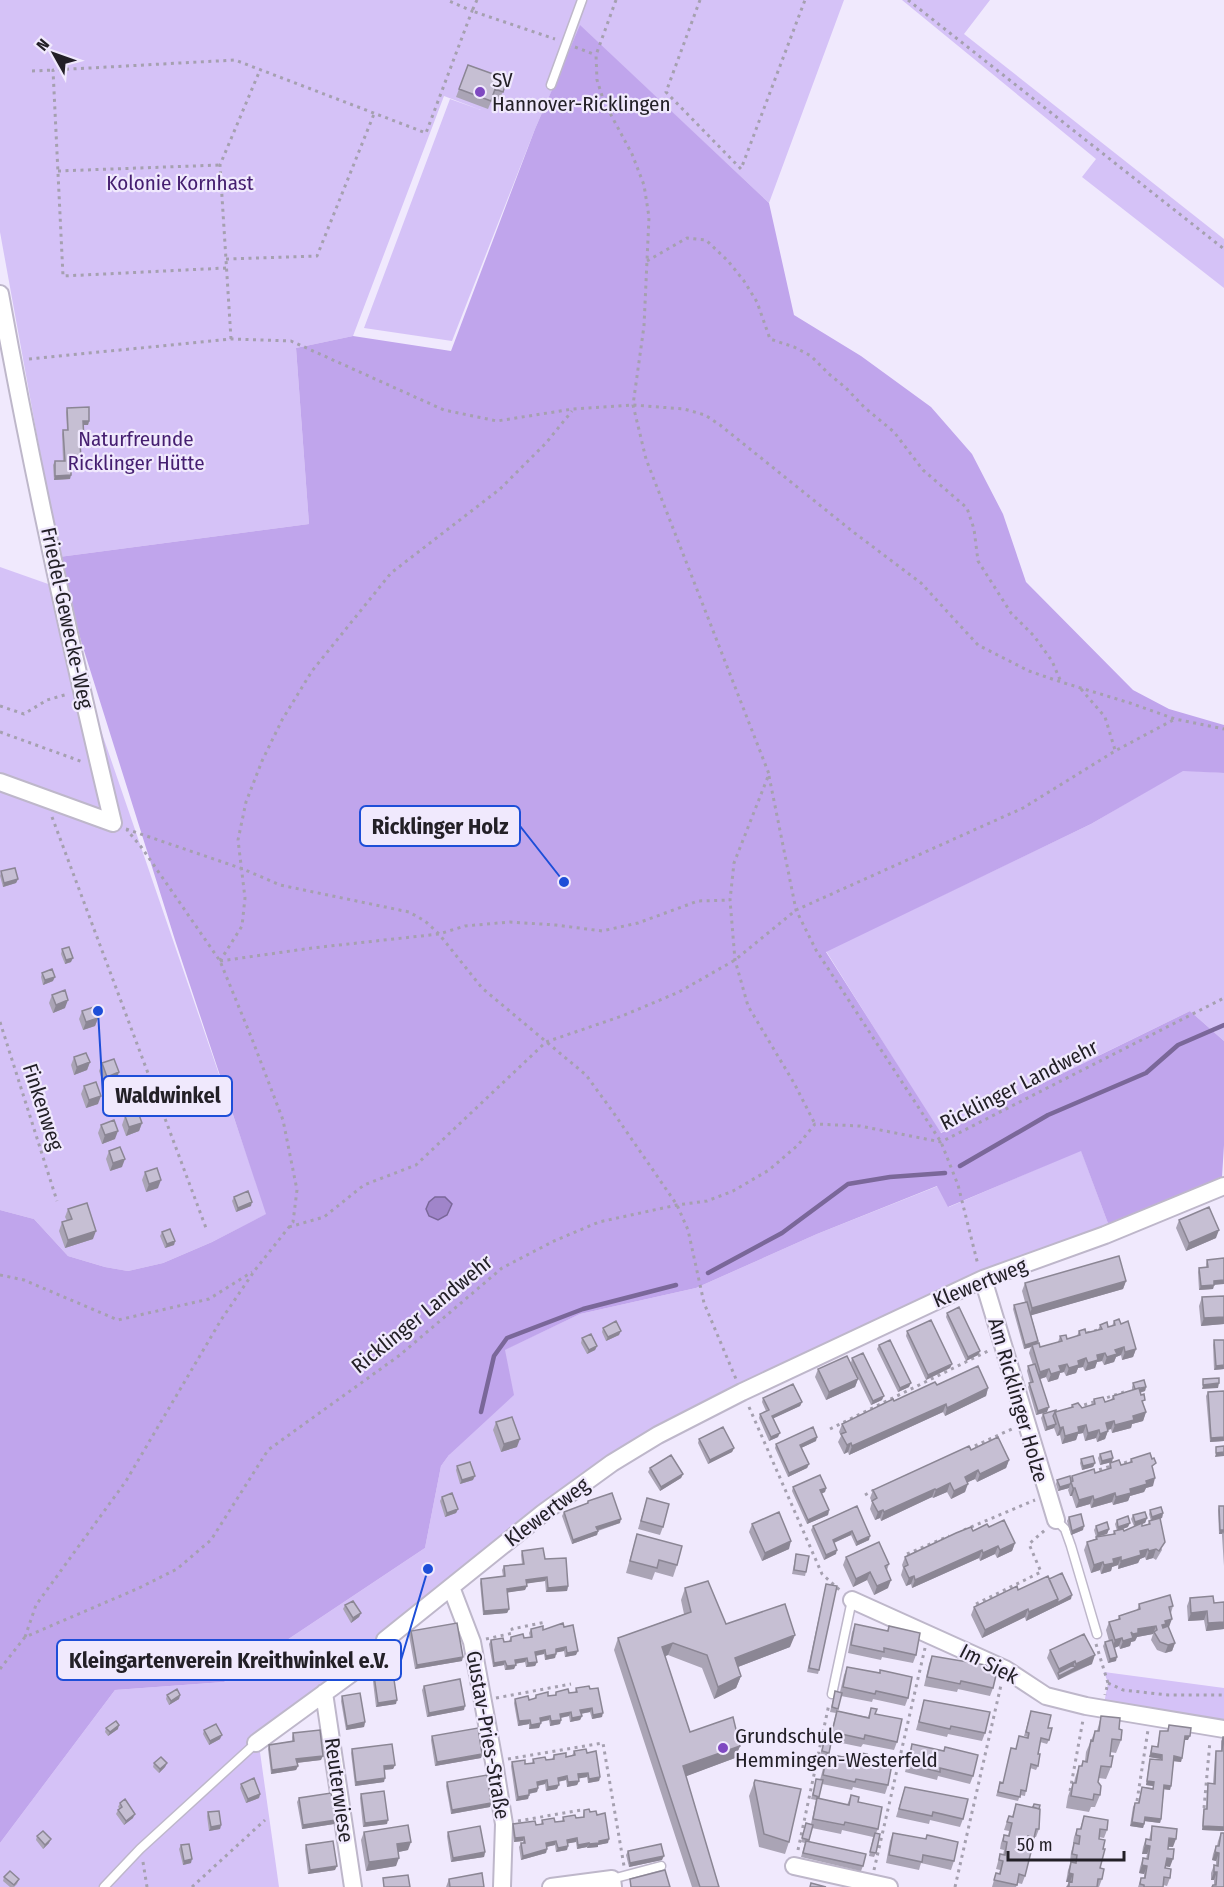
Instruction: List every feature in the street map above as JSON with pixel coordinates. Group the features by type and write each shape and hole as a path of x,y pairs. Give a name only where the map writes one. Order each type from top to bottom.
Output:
{"street":[{"name":"Friedel-Gewecke-Weg","path":"0,294 81,690 100,769 120,826"},
{"path":"0,782 120,826"},
{"name":"Klewertweg","path":"451,1587 543,1513 612,1463 658,1435 742,1392 983,1279 1223,1190"},
{"name":"Am Ricklinger Holze","path":"983,1279 1056,1520"},
{"path":"256,1743 382,1651 385,1640 451,1587"},
{"name":"Gustav-Pries-Straße","path":"451,1587 472,1642 494,1762 504,1824 502,1887"},
{"name":"Im Siek","path":"852,1600 1005,1669 1046,1696 1086,1706 1217,1728"},
{"name":"Reuterwiese","path":"324,1693 353,1887"},
{"path":"794,1866 889,1887"},
{"path":"551,1887 613,1883"}],"lane":[{"path":"551,85 582,0"},
{"path":"1056,1520 1065,1529 1097,1634"},
{"path":"832,1694 852,1600"},
{"path":"104,1887 140,1849 256,1743"},
{"path":"613,1883 661,1866"}],"path":[{"path":"447,0 596,55"},
{"path":"32,70 235,60 426,134 477,0"},
{"path":"616,0 596,55 597,80 604,102 632,154 644,185 649,217 644,326 633,405 646,459 769,774 796,910 816,950 941,1142 958,1185 983,1279"},
{"path":"700,0 666,92 741,169 805,0"},
{"path":"908,0 1224,249"},
{"path":"53,70 63,276 226,268"},
{"path":"231,339 220,165 260,70"},
{"path":"225,259 317,255 374,114"},
{"path":"58,171 220,165"},
{"path":"647,261 687,238 706,240 728,261 757,302 771,339 811,356 864,407 894,432 923,470 967,508 974,529 978,561 1011,613 1034,636 1052,662 1061,682"},
{"path":"12,360 231,339 291,341 444,410 497,422 573,409 633,405 684,409 705,415 921,583 978,645 1029,671 1061,682 1175,719 1224,729"},
{"path":"220,961 242,926 243,869 238,840 246,802 262,761 282,720 312,671 391,573 500,489 546,442 573,409"},
{"path":"1080,688 1105,717 1115,751"},
{"path":"0,705 24,714 47,700 81,690"},
{"path":"289,1227 324,1217 364,1185 416,1166 546,1042 622,1016 679,992 735,960 796,910 1023,808 1115,751 1175,719"},
{"path":"0,732 100,769"},
{"path":"769,774 734,863 730,900 735,960 748,1006 794,1083 815,1124"},
{"path":"44,797 206,1228"},
{"path":"120,826 243,869 280,885 409,912 425,921 439,934 482,988 586,1075 678,1204 688,1230 704,1303 742,1392 822,1574 852,1600"},
{"path":"25,1637 36,1605 126,1481 221,1320 255,1270 293,1222 297,1190 283,1120 220,961 142,848 120,826"},
{"path":"220,961 439,934 465,926 510,922 602,931 638,923 698,902 730,900"},
{"name":"Ricklinger Landwehr","path":"0,1669 25,1637 177,1569 212,1540 268,1450 400,1355 502,1268 554,1241 599,1222 678,1204 707,1201 733,1191 769,1170 798,1145 815,1124 860,1126 941,1142 1224,998"},
{"name":"Finkenweg","path":"0,1022 57,1201"},
{"path":"972,1263 977,1262"},
{"path":"0,1275 24,1280 118,1320 208,1299 255,1270"},
{"path":"1086,1334 1108,1326"},
{"path":"830,1429 1002,1344"},
{"path":"1069,1409 1124,1392"},
{"path":"961,1452 1025,1423"},
{"path":"1086,1474 1127,1462"},
{"path":"865,1495 875,1490"},
{"path":"960,1531 1047,1495"},
{"path":"976,1604 1041,1572 1029,1544 1056,1520"},
{"path":"907,1554 950,1536"},
{"path":"472,1642 513,1633 512,1629 546,1622"},
{"path":"871,1883 928,1634"},
{"path":"955,1887 1005,1669"},
{"path":"1108,1683 1123,1690 1168,1695 1224,1695"},
{"path":"483,1701 571,1684"},
{"path":"794,1866 832,1694"},
{"path":"1071,1791 1086,1706"},
{"path":"1137,1801 1150,1717"},
{"path":"1204,1808 1217,1728"},
{"path":"494,1762 603,1743 624,1865 613,1883"},
{"path":"504,1824 581,1810"},
{"path":"192,1887 265,1820"},
{"path":"140,1849 147,1887"}],"green space":[{"name":"Kolonie Kornhast","path":"0,0 844,0 769,203 580,26 535,129 452,341 364,328 450,99 481,110 444,96 353,336 296,348 309,524 59,557 0,232"},
{"path":"902,0 990,0 964,34 1224,239 1224,288 1082,177 1096,159"},
{"path":"0,567 51,585 267,1214 212,1242 163,1263 128,1271 68,1256 34,1219 0,1210"},
{"path":"1183,770 1224,773 1224,1041 1190,1011 940,1133 826,951 1091,824"},
{"path":"1081,1150 1109,1226 618,1454 258,1738 279,1887 0,1887 0,1843 115,1690 224,1682 425,1548 441,1466 504,1350 580,1314 696,1288 817,1234 938,1186 949,1207"},
{"path":"1104,1672 1224,1688 1224,1729 1103,1709 1108,1683"}],"shaded area":[{"path":"580,25 769,203 794,315 861,356 931,407 972,454 1003,514 1026,582 1133,690 1169,709 1224,725 1224,773 1183,771 1091,824 826,952 941,1133 1190,1011 1224,1041 1222,1177 1109,1226 1081,1151 948,1207 937,1186 817,1234 696,1288 580,1314 505,1350 514,1395 449,1455 441,1466 425,1548 224,1682 115,1690 0,1843 0,1210 34,1219 68,1256 128,1271 163,1263 212,1242 266,1214 175,940 81,641 59,557 309,524 296,348 353,336 451,351 535,129"},
{"path":"435,1197 445,1197 452,1204 447,1215 438,1220 429,1216 426,1209"}],"building":[{"name":"SV Hannover-Ricklingen","path":"468,65 507,79 503,92 495,89 491,101 459,89"},
{"path":"89,407 89,421 83,421 84,440 80,441 81,460 71,460 71,475 55,476 55,461 65,461 63,430 68,430 67,408"},
{"path":"15,868 18,879 4,883 1,871"},
{"path":"69,947 73,958 66,960 62,949"},
{"path":"52,969 55,977 45,980 42,973"},
{"path":"65,990 68,1000 56,1005 52,995"},
{"path":"94,1007 98,1018 86,1022 82,1011"},
{"path":"86,1053 90,1062 77,1067 74,1057"},
{"path":"114,1059 119,1072 107,1077 102,1063"},
{"path":"96,1082 101,1096 89,1100 84,1086"},
{"path":"138,1112 142,1123 129,1127 125,1116"},
{"path":"114,1120 118,1131 105,1135 101,1125"},
{"path":"120,1147 125,1159 113,1163 109,1151"},
{"path":"157,1168 161,1180 149,1184 145,1172"},
{"path":"248,1191 252,1202 238,1208 234,1197"},
{"path":"87,1203 96,1231 68,1240 62,1222 72,1219 68,1209"},
{"path":"1209,1207 1219,1230 1189,1243 1179,1220"},
{"path":"170,1229 175,1241 167,1244 162,1232"},
{"path":"1119,1256 1126,1281 1032,1308 1025,1283"},
{"path":"1224,1258 1224,1280 1214,1281 1214,1285 1201,1286 1199,1268 1208,1267 1207,1260"},
{"path":"1224,1296 1224,1317 1204,1318 1202,1297"},
{"path":"1027,1302 1038,1341 1025,1345 1014,1305"},
{"path":"959,1307 980,1351 968,1357 947,1313"},
{"path":"1119,1319 1121,1324 1128,1321 1136,1349 1125,1352 1124,1347 1115,1350 1117,1354 1107,1357 1105,1353 1097,1355 1098,1360 1088,1363 1086,1358 1078,1361 1079,1365 1069,1368 1067,1364 1059,1366 1061,1371 1051,1374 1049,1369 1040,1372 1032,1345 1039,1343 1040,1347 1062,1341 1060,1336 1066,1335 1067,1339 1080,1335 1079,1331 1085,1329 1086,1333 1102,1329 1100,1325 1107,1322 1108,1327 1115,1325 1114,1321"},
{"path":"931,1320 952,1364 928,1375 907,1331"},
{"path":"616,1321 621,1331 608,1337 603,1328"},
{"path":"591,1334 597,1346 589,1350 582,1338"},
{"path":"890,1340 911,1383 900,1388 879,1345"},
{"path":"1214,1340 1224,1340 1224,1365 1216,1366"},
{"path":"863,1353 884,1396 873,1401 852,1358"},
{"path":"847,1356 858,1379 829,1392 818,1369"},
{"path":"1035,1364 1049,1407 1038,1411 1029,1383 1033,1382 1028,1366"},
{"path":"978,1366 988,1388 947,1408 946,1404 852,1446 851,1443 847,1445 841,1434 846,1432 842,1424 893,1399 894,1401 935,1382 937,1385"},
{"path":"1219,1378 1219,1383 1203,1385 1203,1379"},
{"path":"1144,1380 1146,1387 1135,1389 1133,1383"},
{"path":"793,1384 802,1402 772,1416 780,1433 771,1437 760,1414 769,1410 763,1398"},
{"path":"1139,1388 1141,1395 1144,1394 1145,1400 1142,1401 1146,1412 1133,1416 1134,1420 1115,1425 1114,1421 1106,1423 1108,1431 1100,1434 1099,1430 1088,1433 1086,1425 1078,1427 1079,1432 1065,1436 1063,1427 1060,1428 1055,1412 1073,1407 1072,1405 1078,1403 1082,1408 1095,1404 1094,1399 1103,1397 1105,1402 1114,1399 1113,1396"},
{"path":"1224,1391 1224,1437 1211,1438 1208,1392"},
{"path":"1056,1410 1053,1416 1056,1424 1047,1427 1043,1414"},
{"path":"512,1417 520,1439 504,1444 496,1422"},
{"path":"723,1427 734,1448 710,1460 699,1439"},
{"path":"813,1427 817,1437 800,1445 809,1464 789,1473 776,1444"},
{"path":"998,1437 1009,1460 980,1474 978,1470 965,1477 968,1484 954,1491 950,1483 884,1512 883,1510 878,1512 872,1501 877,1498 873,1490 969,1446 971,1450"},
{"path":"1224,1446 1224,1452 1216,1453 1216,1447"},
{"path":"1111,1451 1113,1458 1102,1461 1100,1454"},
{"path":"1150,1453 1156,1463 1152,1466 1155,1478 1146,1481 1147,1484 1130,1489 1131,1493 1116,1497 1115,1493 1094,1500 1093,1496 1079,1500 1071,1482 1073,1481 1072,1476 1094,1469 1095,1473 1111,1468 1110,1463 1119,1460 1121,1465"},
{"path":"671,1455 683,1474 661,1487 650,1468"},
{"path":"1093,1456 1095,1463 1083,1466 1081,1459"},
{"path":"470,1462 475,1476 462,1480 457,1466"},
{"path":"820,1475 826,1488 820,1490 829,1510 808,1520 793,1487"},
{"path":"1070,1476 1070,1484 1060,1487 1057,1480"},
{"path":"452,1493 458,1509 447,1513 442,1497"},
{"path":"612,1493 621,1519 596,1527 598,1531 573,1540 564,1512"},
{"path":"647,1498 669,1504 663,1527 641,1521"},
{"path":"857,1506 870,1536 857,1542 852,1531 833,1540 837,1550 826,1555 813,1526"},
{"path":"1219,1506 1224,1506 1224,1530 1220,1530"},
{"path":"1161,1507 1163,1513 1152,1517 1150,1510"},
{"path":"779,1512 791,1541 765,1553 752,1524"},
{"path":"1145,1512 1147,1518 1135,1522 1133,1515"},
{"path":"1081,1514 1084,1526 1072,1531 1069,1517"},
{"path":"1128,1516 1130,1523 1118,1527 1117,1520"},
{"path":"1160,1518 1165,1542 1159,1551 1148,1549 1140,1551 1141,1555 1121,1561 1121,1557 1113,1559 1114,1563 1104,1565 1103,1562 1094,1565 1087,1542 1142,1523 1142,1526 1150,1524 1149,1521"},
{"path":"1004,1520 1015,1543 1000,1550 998,1546 983,1553 982,1550 915,1580 914,1576 909,1578 904,1567 908,1565 905,1557 971,1527 973,1531 987,1524 989,1527"},
{"path":"1107,1522 1109,1529 1098,1533 1096,1526"},
{"path":"637,1534 682,1546 677,1565 659,1560 657,1568 630,1561"},
{"path":"879,1542 889,1564 885,1566 891,1580 877,1586 870,1572 856,1579 846,1557"},
{"path":"543,1548 545,1559 566,1558 568,1586 548,1588 547,1577 526,1580 527,1586 507,1589 509,1609 484,1611 481,1579 505,1576 504,1566 524,1564 522,1551"},
{"path":"796,1554 809,1556 806,1572 794,1570"},
{"path":"1062,1573 1072,1595 1057,1603 1058,1599 1049,1579"},
{"path":"1048,1576 1058,1599 1029,1612 1028,1609 985,1630 974,1607 1017,1586 1018,1590"},
{"path":"708,1581 726,1624 785,1604 795,1635 735,1658 741,1676 718,1687 707,1655 673,1643 662,1647 690,1732 733,1717 740,1746 683,1766 719,1887 700,1887 618,1638 691,1612 685,1588"},
{"path":"826,1584 837,1586 819,1670 809,1668"},
{"path":"1170,1595 1173,1606 1169,1607 1172,1619 1165,1621 1166,1624 1162,1625 1163,1628 1168,1626 1175,1643 1168,1645 1160,1642 1154,1632 1157,1630 1156,1626 1138,1629 1138,1633 1131,1632 1133,1638 1123,1641 1122,1638 1115,1640 1109,1622 1140,1609 1139,1604"},
{"path":"1213,1596 1214,1603 1224,1602 1224,1622 1208,1623 1207,1611 1191,1613 1190,1598"},
{"path":"353,1601 361,1613 353,1618 345,1605"},
{"path":"457,1623 463,1657 417,1665 411,1631"},
{"path":"563,1623 564,1627 573,1625 578,1651 567,1653 566,1647 556,1649 556,1654 546,1656 545,1650 535,1652 537,1662 528,1663 527,1658 515,1660 516,1665 507,1666 505,1661 494,1663 491,1640 503,1638 504,1642 511,1641 511,1637 523,1634 524,1638 532,1637 531,1629 543,1626 543,1630"},
{"path":"855,1624 888,1631 889,1626 920,1633 916,1655 884,1648 884,1652 851,1645"},
{"path":"1084,1634 1095,1655 1059,1669 1050,1650"},
{"path":"1112,1640 1117,1657 1110,1659 1105,1642"},
{"path":"932,1656 998,1667 993,1688 927,1677"},
{"path":"1073,1665 1075,1668 1059,1676 1058,1673"},
{"path":"392,1666 397,1700 378,1703 373,1669"},
{"path":"847,1667 880,1673 880,1670 912,1677 908,1698 843,1687"},
{"path":"460,1679 465,1706 429,1713 424,1686"},
{"path":"589,1686 590,1689 598,1688 603,1713 593,1715 592,1708 580,1710 582,1716 572,1718 571,1712 560,1714 561,1720 551,1721 550,1716 540,1718 541,1723 531,1725 530,1720 519,1721 515,1699 528,1696 529,1700 536,1698 536,1695 548,1692 548,1696 556,1695 556,1692 568,1689 569,1693 577,1692 576,1688"},
{"path":"177,1689 180,1695 171,1701 167,1695"},
{"path":"835,1691 842,1693 838,1709 832,1707"},
{"path":"360,1693 365,1722 347,1726 342,1696"},
{"path":"924,1700 990,1712 985,1733 951,1726 950,1729 919,1722"},
{"path":"871,1708 877,1709 875,1714 902,1719 897,1742 865,1735 864,1739 832,1732 837,1711 869,1718"},
{"path":"1031,1711 1051,1715 1048,1728 1052,1728 1049,1740 1041,1738 1038,1766 1031,1764 1026,1791 1021,1790 1020,1797 998,1792 1000,1782 1003,1783 1011,1748 1016,1749 1019,1736 1028,1738 1029,1733 1026,1732"},
{"path":"1101,1716 1120,1718 1121,1740 1112,1739 1111,1767 1101,1766 1098,1782 1101,1786 1100,1795 1094,1794 1093,1800 1071,1796 1079,1766 1082,1766 1083,1761 1087,1762 1091,1740 1093,1741 1095,1731 1099,1731"},
{"path":"116,1721 119,1725 110,1732 106,1728"},
{"path":"216,1724 222,1735 210,1741 204,1730"},
{"path":"1169,1725 1191,1728 1190,1736 1185,1736 1182,1758 1174,1756 1171,1786 1164,1785 1161,1819 1145,1817 1144,1824 1132,1822 1135,1803 1139,1803 1142,1787 1153,1789 1154,1782 1147,1781 1150,1759 1162,1760 1162,1755 1151,1753 1152,1746 1158,1747 1160,1731 1168,1731"},
{"path":"478,1728 482,1754 437,1762 432,1736"},
{"path":"320,1730 323,1756 296,1759 298,1766 272,1770 269,1745 294,1741 293,1733"},
{"path":"825,1736 832,1738 829,1753 822,1751"},
{"path":"1223,1737 1224,1827 1203,1826 1204,1809 1207,1809 1208,1783 1215,1784 1216,1751 1222,1751"},
{"path":"392,1744 395,1765 384,1766 385,1778 356,1782 352,1749"},
{"path":"912,1744 944,1751 945,1747 978,1755 973,1776 940,1768 940,1772 908,1764"},
{"path":"586,1749 587,1753 596,1751 600,1777 589,1779 588,1773 578,1774 579,1781 568,1782 567,1776 558,1778 559,1785 548,1787 547,1780 537,1782 538,1788 529,1790 529,1795 518,1797 512,1762 525,1760 525,1764 534,1763 533,1759 545,1757 546,1760 554,1759 554,1755 566,1753 566,1757 575,1755 574,1751"},
{"path":"861,1753 867,1754 866,1758 892,1764 888,1785 856,1779 855,1782 823,1775 827,1754 860,1760"},
{"path":"161,1757 167,1763 160,1769 154,1763"},
{"path":"487,1775 491,1803 452,1810 447,1782"},
{"path":"254,1778 260,1794 248,1799 241,1784"},
{"path":"816,1779 823,1780 819,1797 813,1795"},
{"path":"755,1780 801,1789 789,1842 764,1834"},
{"path":"905,1787 968,1799 963,1819 933,1812 932,1816 899,1809"},
{"path":"384,1791 388,1820 365,1823 361,1794"},
{"path":"331,1793 336,1820 303,1825 299,1798"},
{"path":"851,1795 859,1797 858,1802 882,1807 878,1829 845,1822 844,1825 813,1819 817,1798 849,1805"},
{"path":"125,1799 135,1814 126,1821 118,1810 122,1807 120,1803"},
{"path":"1016,1804 1040,1809 1039,1829 1036,1829 1034,1838 1028,1836 1026,1846 1032,1848 1025,1876 1019,1874 1017,1885 994,1880 996,1873 1000,1874 1003,1861 999,1860 1000,1854 1005,1855 1007,1842 1003,1841 1004,1835 1009,1836 1012,1823 1007,1822 1009,1816 1013,1817"},
{"path":"589,1809 590,1812 596,1811 597,1815 605,1813 609,1839 599,1841 599,1843 578,1845 577,1838 567,1840 568,1846 558,1848 556,1841 546,1843 547,1849 523,1856 521,1843 525,1843 524,1837 515,1838 513,1824 535,1821 536,1825 543,1824 542,1820 554,1818 555,1822 564,1821 563,1817 575,1815 576,1818 584,1817 584,1810"},
{"path":"219,1811 221,1825 211,1827 208,1812"},
{"path":"1084,1816 1108,1820 1107,1830 1100,1829 1099,1839 1105,1840 1100,1868 1104,1869 1102,1879 1098,1879 1097,1887 1067,1887 1069,1881 1072,1882 1073,1874 1069,1873 1071,1862 1076,1863 1077,1855 1072,1854 1074,1843 1079,1844 1080,1836 1076,1835 1077,1829 1081,1829"},
{"path":"806,1823 813,1825 809,1840 802,1838"},
{"path":"408,1825 411,1842 397,1844 399,1858 369,1862 364,1832"},
{"path":"480,1826 485,1852 453,1858 448,1832"},
{"path":"1152,1826 1177,1829 1176,1839 1169,1838 1168,1849 1174,1849 1173,1859 1167,1858 1165,1868 1171,1869 1170,1878 1164,1877 1163,1887 1144,1887 1140,1884 1141,1878 1145,1878 1147,1866 1142,1865 1143,1858 1148,1859 1150,1846 1145,1845 1146,1839 1151,1840"},
{"path":"43,1831 51,1839 45,1845 37,1836"},
{"path":"875,1833 880,1834 876,1853 870,1852"},
{"path":"893,1833 926,1839 927,1835 958,1842 954,1861 923,1855 922,1862 889,1855"},
{"path":"1221,1833 1224,1833 1224,1887 1212,1887 1216,1885 1217,1872 1214,1872 1214,1865 1218,1866 1219,1853 1215,1852 1216,1846 1219,1846"},
{"path":"333,1841 337,1866 310,1870 306,1845"},
{"path":"806,1841 866,1854 863,1866 803,1853"},
{"path":"189,1844 192,1859 184,1861 181,1845"},
{"path":"661,1844 664,1856 630,1863 628,1851"},
{"path":"665,1870 670,1887 631,1887 630,1879"},
{"path":"10,1871 19,1879 14,1885 4,1877"},
{"path":"482,1873 484,1887 450,1887 449,1879"},
{"path":"408,1875 410,1887 384,1887 383,1878"},
{"path":"811,1883 826,1887 810,1887"}],"waterway":[{"path":"960,1166 1048,1115 1146,1073 1178,1045 1224,1025"},
{"path":"708,1273 782,1233 848,1184 890,1177 945,1173"},
{"path":"481,1412 494,1356 507,1338 583,1309 676,1285"}],"place":[{"name":"SV Hannover-Ricklingen","path":"480,92"},
{"name":"Ricklinger Holz","path":"564,882"},
{"name":"Waldwinkel","path":"98,1011"},
{"name":"Kleingartenverein Kreithwinkel e.V.","path":"428,1569"},
{"name":"Grundschule Hemmingen-Westerfeld","path":"723,1748"}],"park label":[{"name":"Naturfreunde Ricklinger Hütte","path":"136,451"}]}
